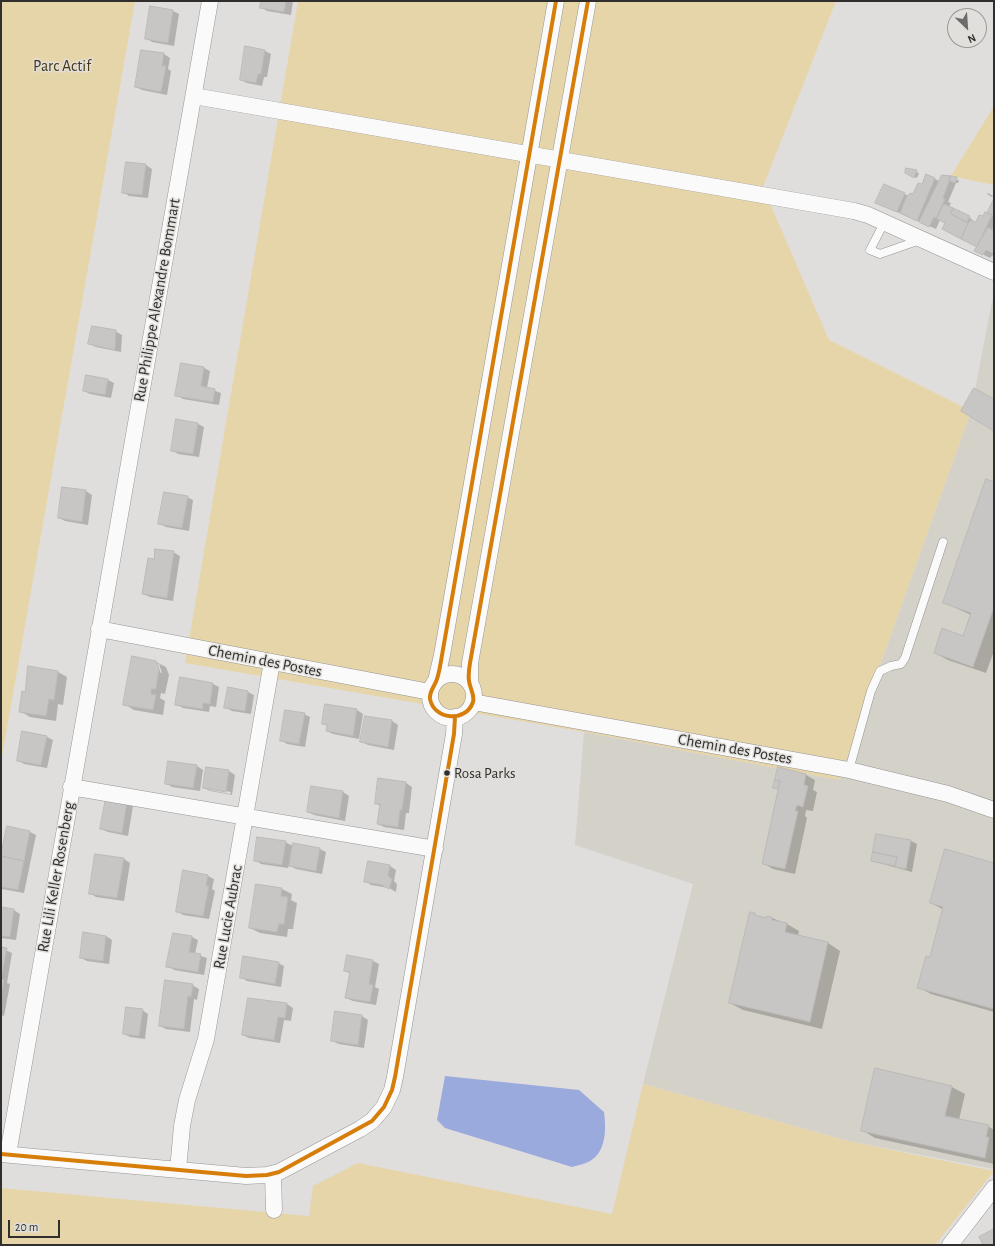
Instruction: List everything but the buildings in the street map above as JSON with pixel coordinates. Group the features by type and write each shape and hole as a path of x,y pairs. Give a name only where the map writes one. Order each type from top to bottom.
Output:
{"street":[{"name":"Rue Philippe Alexandre Bommart","path":"104,599 210,1"},
{"path":"556,1 445,642 433,687 431,703 437,711 445,717 455,718 467,711 473,702 473,693 470,683 471,655 588,1"},
{"path":"194,96 854,212 884,222 994,272"},
{"name":"Rue Lili Keller Rosenberg","path":"5,1154 72,787 104,599"},
{"name":"Chemin des Postes","path":"99,629 272,662 433,687"},
{"name":"Rue Lucie Aubrac","path":"178,1170 182,1126 187,1100 206,1039 272,662"},
{"path":"433,687 444,676 453,674 463,677 470,683"},
{"name":"Chemin des Postes","path":"473,702 849,770 948,794 994,810"},
{"path":"5,1154 246,1176 273,1174 286,1169 360,1129 376,1116 387,1101 395,1077 435,848 454,734 455,718"},
{"path":"72,787 435,848"},
{"path":"273,1174 274,1210"},
{"path":"950,1245 994,1188"}],"lane":[{"path":"884,222 870,250 880,254 921,239"},
{"path":"849,770 871,691 880,671 891,666 901,664 905,658 942,542"}],"shaded area":[{"path":"992,301 994,302 994,1169 848,1141 643,1084 693,884 575,845 584,732 839,780 971,411"}],"green space":[{"name":"Parc Actif","path":"1,1 135,1 1,762"},
{"path":"298,1 836,1 763,187 829,340 971,411 839,780 584,732 185,663"},
{"path":"994,106 994,185 951,176"},
{"path":"643,1084 848,1141 994,1171 935,1245 1,1245 1,1188 309,1216 313,1186 358,1163 612,1214"}],"water":[{"path":"445,1076 579,1090 604,1112 605,1132 600,1151 596,1157 590,1161 572,1167 445,1128 437,1120"}],"transit line":[{"path":"556,1 440,666 437,679 430,696 433,706 437,711 444,715 450,716 457,716 464,713 469,709 473,702 469,679 470,665 588,1"},
{"path":"1,1154 246,1176 267,1175 279,1172 372,1121 384,1107 392,1090 395,1077 454,734 455,717"}],"place":[{"name":"Rosa Parks","path":"447,773"}]}
